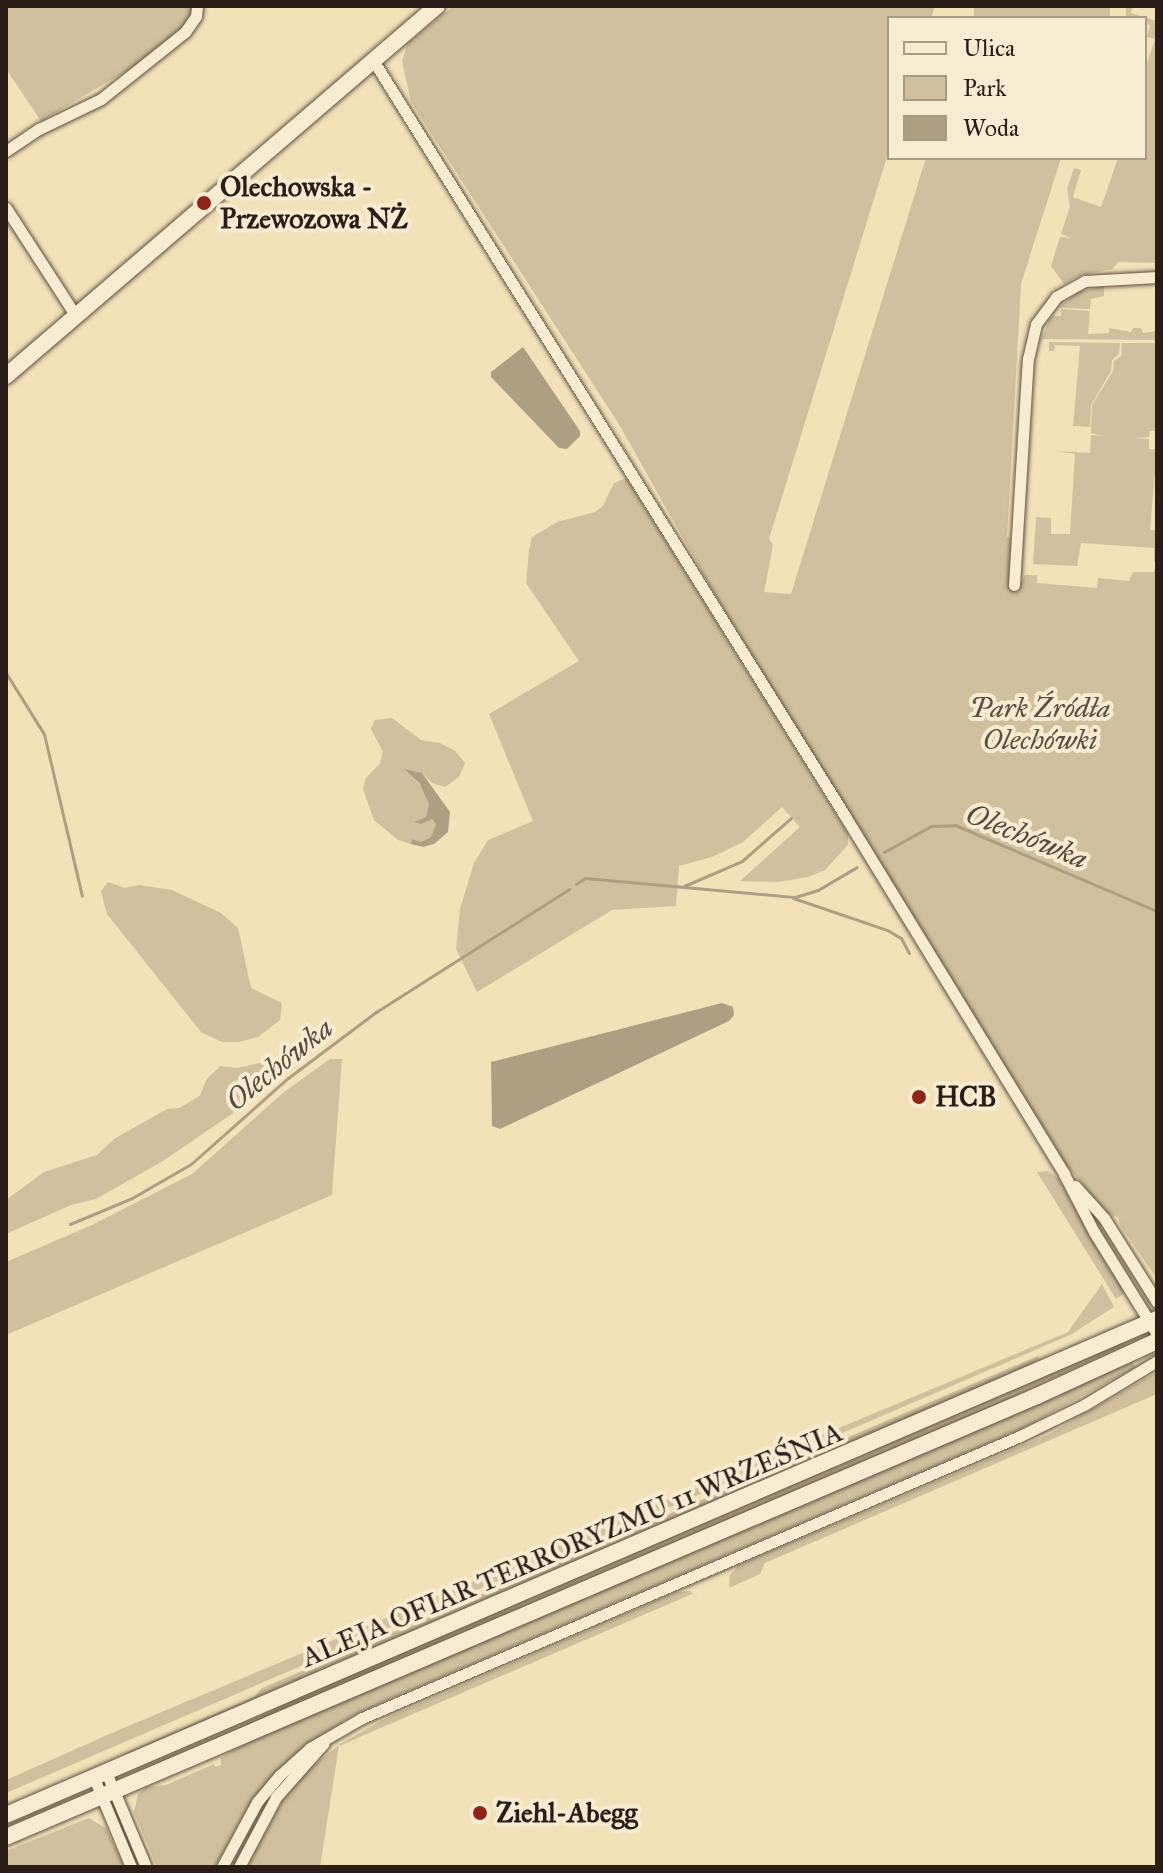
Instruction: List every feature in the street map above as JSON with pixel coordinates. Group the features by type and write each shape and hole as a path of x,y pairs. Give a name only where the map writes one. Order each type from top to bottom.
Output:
{"street":[{"path":"6,151 39,129 101,99 185,32 197,6"},
{"path":"6,376 437,6"},
{"path":"373,60 704,587 1064,1174 1094,1232 1155,1325"},
{"path":"6,208 76,316"},
{"path":"1014,585 1028,359 1036,324 1050,303 1075,284 1107,277 1157,277"},
{"path":"1064,1174 1104,1218 1157,1302"},
{"name":"ALEJA OFIAR TERRORYZMU 11 WRZEŚNIA","path":"6,1815 1155,1325"},
{"name":"ALEJA OFIAR TERRORYZMU 11 WRZEŚNIA","path":"6,1837 1037,1396 1157,1341"},
{"path":"222,1867 247,1818 269,1787 310,1748 383,1709 1018,1437 1084,1405 1157,1361"},
{"path":"239,1867 276,1797 326,1740"},
{"path":"100,1775 146,1867"},
{"path":"108,1794 131,1867"}],"green space":[{"path":"6,6 193,6 187,24 133,67 41,121 6,69"},
{"name":"Park Źródła Olechówki","path":"935,6 932,16 887,16 887,156 769,539 773,545 764,592 791,594 925,160 1060,160 1021,284 1007,537 1011,538 1009,584 1020,585 1025,575 1037,575 1037,583 1097,588 1098,578 1129,581 1133,572 1154,572 1157,563 1157,1279 1120,1225 1118,1217 1108,1214 1062,1160 711,588 620,426 411,102 402,61 408,43 451,8"},
{"path":"974,6 1110,6 1110,16 974,16"},
{"path":"1126,6 1133,6 1131,13 1141,16 1126,16"},
{"path":"1147,18 1157,21 1157,263 1118,262 1113,269 1081,275 1064,284 1051,266 1060,237 1072,238 1061,234 1070,207 1067,189 1074,168 1081,170 1073,197 1101,207 1117,160 1147,160 1147,63 1155,39 1147,37 1150,25"},
{"path":"1104,286 1104,296 1091,299 1090,309 1058,308 1078,292"},
{"path":"1061,309 1090,311 1088,334 1109,333 1109,328 1131,332 1133,328 1141,328 1143,333 1157,331 1157,340 1042,339 1049,320 1052,316 1061,316"},
{"path":"1049,342 1120,343 1119,354 1112,360 1111,371 1091,405 1090,427 1073,426 1080,346 1055,345 1054,351 1049,351"},
{"path":"1122,343 1157,343 1157,431 1150,431 1149,437 1135,438 1149,439 1149,449 1157,449 1150,530 1157,530 1157,560 1154,562 1154,548 1081,543 1077,566 1033,564 1036,517 1051,518 1051,534 1070,534 1075,454 1056,451 1090,453 1091,435 1103,436 1091,433 1092,405 1113,371 1114,361 1121,356"},
{"path":"626,478 848,834 848,845 825,870 808,877 778,882 740,881 800,827 782,807 743,842 712,857 679,866 676,906 612,910 477,992 456,949 460,909 474,863 488,840 533,821 489,714 579,661 526,583 532,537 557,522 595,512 603,506 614,483"},
{"path":"392,718 421,740 440,743 455,751 465,763 459,777 445,787 432,783 422,773 405,770 424,789 429,804 426,817 415,822 433,819 436,824 431,837 421,842 412,839 411,844 398,840 374,820 363,789 366,778 380,763 383,752 371,729 375,720"},
{"path":"108,882 125,888 139,885 172,890 221,913 238,928 251,988 282,1003 280,1020 258,1037 239,1042 222,1042 201,1032 107,914 101,891"},
{"path":"330,1059 342,1059 332,1195 6,1335 6,1262 92,1225 192,1174 284,1092"},
{"path":"263,1062 266,1072 232,1114 163,1161 96,1199 71,1205 6,1234 6,1200 44,1172 97,1155 114,1139 167,1109 179,1108 200,1096 206,1080 220,1066 238,1068"},
{"path":"1048,1171 1058,1178 1125,1293 1116,1299 1037,1172"},
{"path":"1102,1284 1114,1307 1070,1335 6,1793 6,1780 121,1729 1068,1332"},
{"path":"1123,1341 1124,1345 969,1418 137,1775 136,1772 245,1725 309,1692"},
{"path":"1038,1356 1039,1359 1024,1370 129,1755 128,1752 254,1697 262,1688"},
{"path":"1132,1362 1136,1367 1023,1428 353,1715 309,1744 247,1809 215,1867 157,1867 134,1812 138,1794 147,1787 166,1785 214,1764 215,1767 221,1765 221,1758 248,1741"},
{"path":"1157,1372 1157,1394 765,1563 760,1574 729,1588 730,1575 739,1565 1049,1434"},
{"path":"690,1591 700,1601 692,1594 339,1746 320,1867 247,1867 283,1800 312,1766 342,1743 388,1717 677,1592"},
{"path":"89,1818 106,1828 124,1867 6,1867 6,1851"}],"water":[{"path":"523,347 580,431 580,436 567,449 559,448 491,377 491,372"},
{"path":"404,769 422,773 450,812 448,832 434,844 423,847 411,844 412,839 421,842 431,837 436,824 432,819 421,824 414,822 426,817 429,804 420,784"},
{"path":"722,1003 733,1007 734,1015 729,1021 500,1129 492,1126 491,1062"}],"waterway":[{"path":"6,673 44,734 82,896"},
{"path":"684,886 742,861 791,818"},
{"name":"Olechówka","path":"884,852 931,826 955,825 1157,911"},
{"name":"Olechówka","path":"576,884 585,878 795,897 818,890 857,867"},
{"name":"Olechówka","path":"70,1224 132,1198 191,1164 288,1078 376,1012 569,889"},
{"path":"793,898 887,930 901,938 909,953"}],"place":[{"name":"Olechowska - Przewozowa NŻ","path":"204,203"},
{"name":"HCB","path":"919,1097"},
{"name":"Ziehl-Abegg","path":"480,1813"}]}
